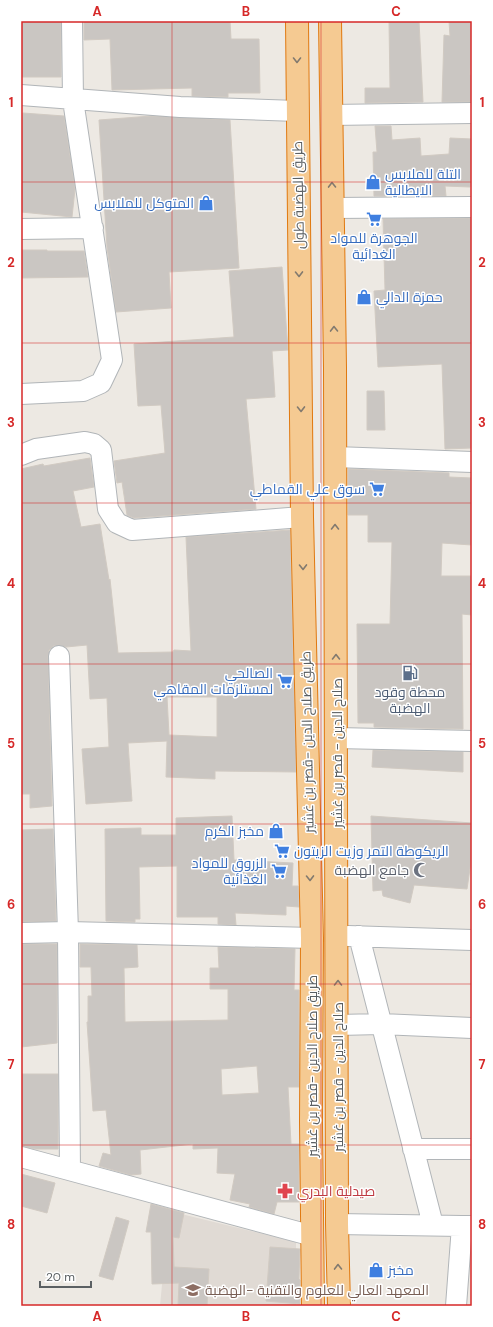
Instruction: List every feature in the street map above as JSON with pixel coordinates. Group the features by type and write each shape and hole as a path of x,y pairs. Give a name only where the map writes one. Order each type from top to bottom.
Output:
{"highway":[{"name":"طريق الهضبة طول","path":"297,21 300,370"},
{"path":"330,21 332,208"},
{"name":"صلاح الدين - قصر بن غشير","path":"332,208 335,368 339,1306"},
{"name":"طريق صلاح الدين -قصر بن غشير","path":"300,370 312,938 311,1122 313,1306"}],"street":[{"path":"21,394 83,391 101,383 112,360 73,100 72,21"},
{"path":"21,95 180,107 297,111"},
{"path":"331,115 472,113"},
{"path":"332,208 472,207"},
{"path":"21,228 93,228"},
{"path":"21,455 36,449 85,442 94,444 101,450 108,509 117,523 132,530 302,517"},
{"path":"335,457 472,462"},
{"path":"59,656 68,932 70,1170"},
{"path":"337,738 472,741"},
{"path":"21,934 68,932 312,938"},
{"path":"338,935 472,940"},
{"path":"359,936 433,1225"},
{"path":"338,1025 381,1024 472,1028"},
{"path":"413,1149 472,1149"},
{"path":"21,1157 313,1236"},
{"path":"338,1224 467,1226 456,1306"}],"shaded area":[{"path":"169,1211 296,1242 296,1306 160,1306"}],"building":[{"path":"21,21 61,21 61,77 21,77"},
{"path":"84,21 230,21 231,39 259,39 260,93 228,93 228,97 192,96 192,88 112,90 110,39 84,40"},
{"path":"389,21 419,21 423,102 365,103 365,88 390,88"},
{"path":"449,21 472,21 470,75 472,75 472,102 442,102 444,35 450,36"},
{"path":"23,113 64,116 75,189 72,217 21,212 21,143"},
{"path":"151,116 230,120 239,268 169,272 171,308 116,312 107,247 99,120"},
{"path":"375,126 391,126 392,140 420,138 421,156 449,154 450,138 472,139 470,187 445,186 446,196 374,196 373,152 377,152"},
{"path":"472,218 472,448 445,449 442,364 378,367 374,291 385,290 383,219"},
{"path":"21,250 84,251 88,277 21,278"},
{"path":"282,267 288,350 272,351 275,397 246,399 256,509 134,518 127,515 122,482 117,483 114,461 165,453 161,405 138,406 134,344 234,337 229,271"},
{"path":"367,391 384,391 385,430 367,430"},
{"path":"90,458 94,487 73,491 81,527 100,524 109,580 110,579 118,653 173,652 174,650 191,651 186,537 290,530 296,772 215,771 215,779 166,777 167,741 128,743 132,801 86,804 82,749 109,747 107,698 90,699 87,645 66,647 58,645 53,646 49,650 48,656 52,806 30,808 30,794 21,794 21,469 43,464 44,466","holes":["167,697 217,697 217,737 169,735"]},
{"path":"348,469 449,473 449,477 472,478 472,545 442,543 441,576 472,576 472,615 462,614 463,729 374,727 374,723 358,723 357,624 390,624 392,542 368,542 368,515 348,515"},
{"path":"373,750 463,752 463,772 372,767"},
{"path":"232,816 234,860 293,863 292,886 298,886 299,907 286,906 286,915 235,913 236,925 218,924 218,917 177,917 177,866 139,867 140,919 135,919 135,922 106,921 105,829 141,828 141,835 176,835 176,818"},
{"name":"جامع الهضبة","path":"371,816 472,823 472,855 467,889 414,885 410,903 383,896 382,890 373,891"},
{"path":"53,829 56,921 21,922 21,830"},
{"path":"21,944 57,944 57,1043 21,1047"},
{"path":"80,944 137,945 138,967 124,968 125,1022 228,1020 228,989 210,989 210,968 219,968 218,947 295,949 294,990 299,990 299,1087 288,1087 291,1144 299,1144 299,1202 277,1202 274,1214 249,1207 250,1204 230,1200 235,1174 217,1173 218,1148 193,1149 193,1144 140,1150 141,1174 131,1175 99,1166 103,1153 111,1155 106,1110 93,1111 87,1022 88,996 92,996 91,967 80,967","holes":["257,1066 259,1093 222,1095 221,1069"]},
{"path":"22,1074 58,1074 58,1149 36,1149 21,1146"},
{"path":"21,1174 55,1183 47,1213 21,1206"},
{"path":"151,1204 184,1213 179,1238 173,1237 174,1267 209,1269 207,1306 178,1306 179,1283 152,1284 151,1232 146,1232"},
{"path":"116,1217 129,1221 113,1280 99,1276"},
{"path":"270,1247 300,1249 300,1304 266,1301"}],"place":[{"name":"التلة للملابس الايطالية","path":"373,182"},
{"name":"المتوكل للملابس","path":"206,203"},
{"name":"الجوهرة للمواد الغدائية","path":"374,219"},
{"name":"حمزة الدالي","path":"364,297"},
{"name":"سوق علي القماطي","path":"377,489"},
{"name":"محطة وقود الهضبة","path":"410,673"},
{"name":"الصالحي لمستلزمات المقاهي","path":"285,681"},
{"name":"مخبز الكرم","path":"276,831"},
{"name":"الريكوطة التمر وزيت الزيتون","path":"282,851"},
{"name":"جامع الهضبة","path":"421,870"},
{"name":"الزروق للمواد الغذائية","path":"279,871"},
{"name":"صيدلية البدري","path":"285,1191"},
{"name":"مخبز","path":"376,1270"},
{"name":"المعهد العالي للعلوم والتقنية -الهضبة","path":"193,1290"}]}
